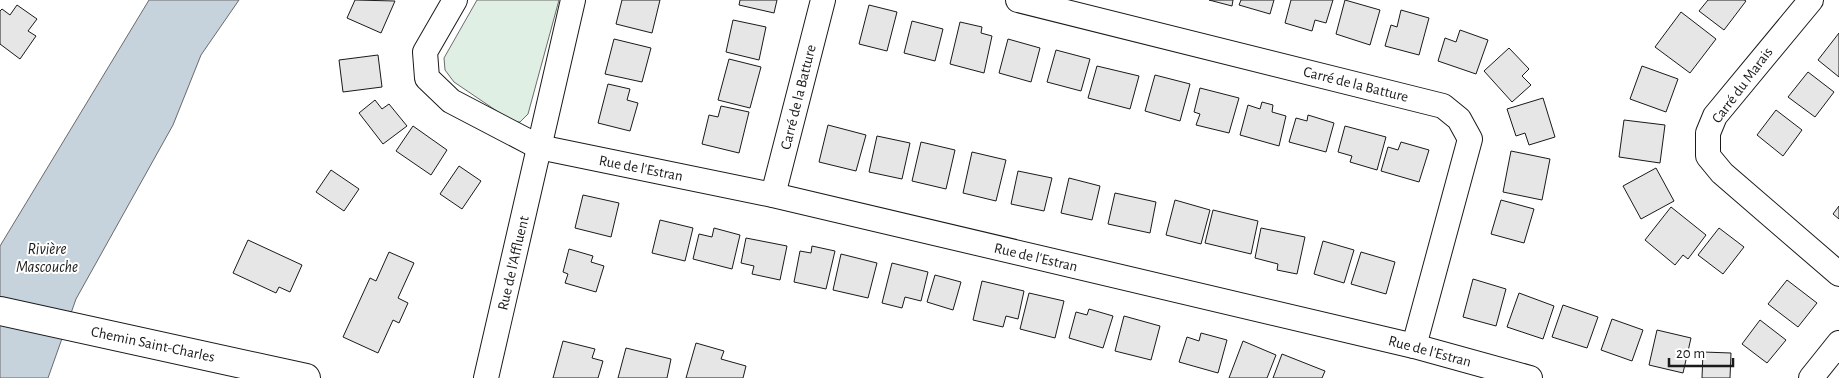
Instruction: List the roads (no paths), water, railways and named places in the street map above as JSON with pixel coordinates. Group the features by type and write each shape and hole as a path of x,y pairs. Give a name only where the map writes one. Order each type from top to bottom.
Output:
{"main road":[{"name":"Chemin Saint-Charles","path":"0,311 306,378"}],"street":[{"path":"455,0 425,52 427,78 451,101 539,147"},
{"name":"Rue de l'Affluent","path":"486,378 573,0"},
{"name":"Carré de la Batture","path":"773,195 823,0"},
{"name":"Carré de la Batture","path":"1018,0 1444,106 1459,119 1470,139 1414,346"},
{"name":"Carré du Marais","path":"1811,0 1715,116 1708,133 1708,156 1722,173 1839,274"},
{"name":"Rue de l'Estran","path":"539,147 773,195 1414,346 1530,378"},
{"path":"1811,378 1839,344"}],"water":[{"name":"Rivière Mascouche","path":"149,0 239,0 201,55 173,125 76,299 48,378 0,378 0,246"}]}
